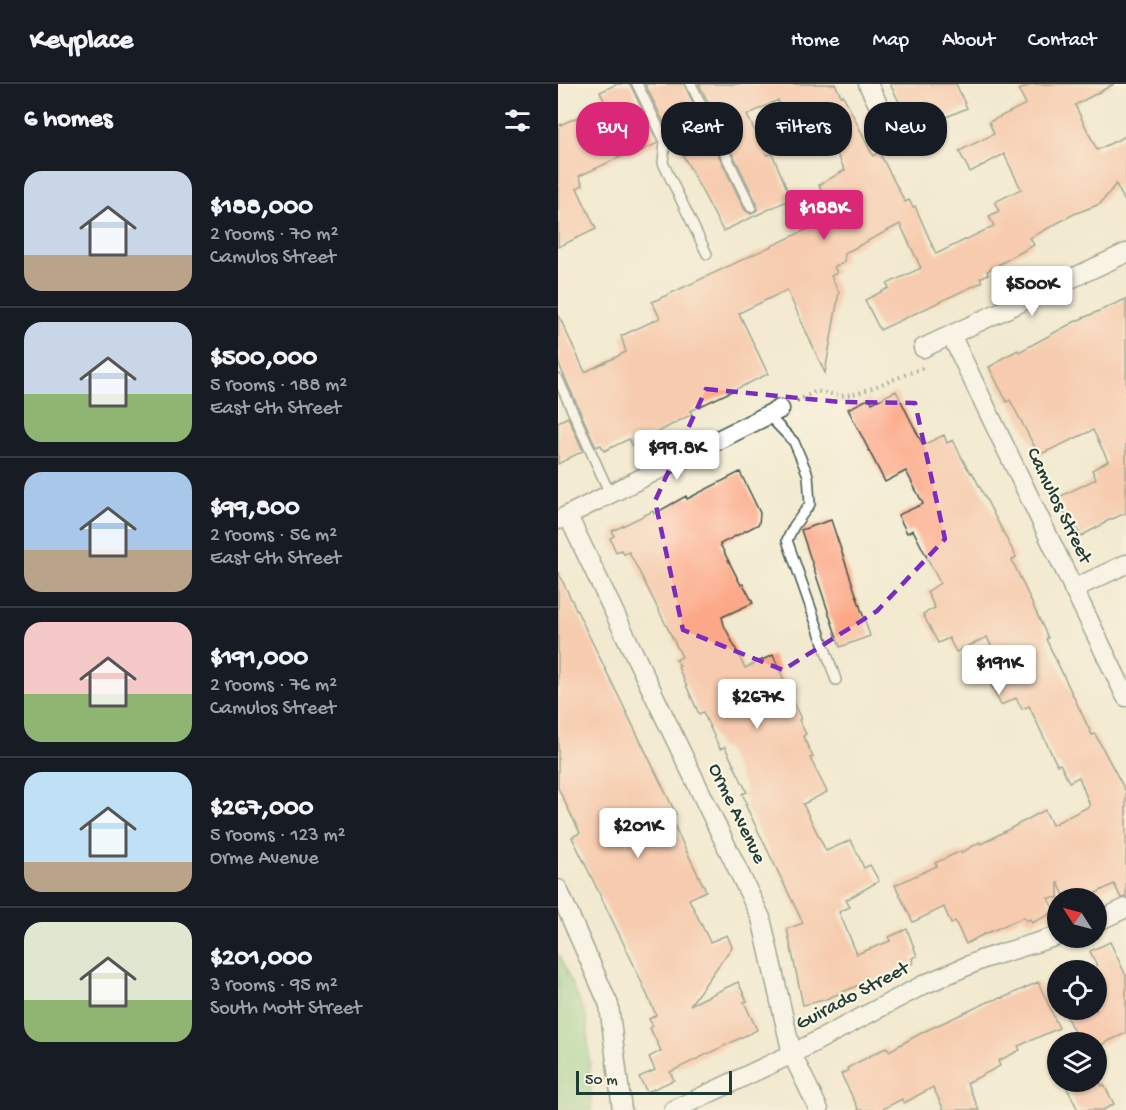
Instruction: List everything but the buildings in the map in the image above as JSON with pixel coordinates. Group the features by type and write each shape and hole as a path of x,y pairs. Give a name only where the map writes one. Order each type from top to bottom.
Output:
{"street":[{"path":"868,84 877,102"},
{"path":"923,348 1126,253"},
{"name":"Camulos Street","path":"951,335 1126,697"},
{"path":"563,518 774,412"},
{"name":"Orme Avenue","path":"563,518 761,918 792,1054 819,1110"},
{"path":"1074,589 1126,564"},
{"path":"558,889 609,1005 622,1110"},
{"path":"1107,917 1126,908"},
{"name":"Guirado Street","path":"674,1110 792,1054 923,985 983,959 1047,939"}],"lane":[{"path":"637,84 665,141 663,163 707,254"},
{"path":"691,84 751,207"},
{"path":"558,379 610,494"},
{"path":"774,412 794,442 808,475 810,504 787,540 836,680"}],"path":[{"path":"774,412 816,391 841,396 859,393 927,366"}],"highlighted area":[{"path":"706,389 840,402 915,403 945,539 877,611 783,670 683,630 655,501"}],"green space":[{"path":"558,953 587,1018 592,1110 558,1110"}]}
